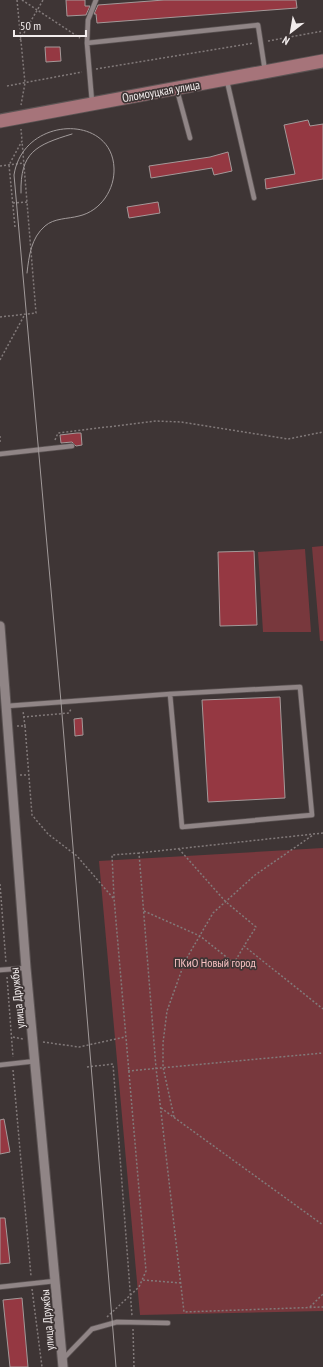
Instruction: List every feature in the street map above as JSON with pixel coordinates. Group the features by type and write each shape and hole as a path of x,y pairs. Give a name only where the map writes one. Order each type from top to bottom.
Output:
{"street":[{"name":"Оломоуцкая улица","path":"0,121 323,61"},
{"name":"улица Дружбы","path":"0,626 5,713 26,968 36,1061 62,1364"}],"lane":[{"path":"92,104 88,71 87,43 88,20 96,0"},
{"path":"87,43 258,25 266,72"},
{"path":"226,79 254,198"},
{"path":"177,88 190,138"},
{"path":"0,454 72,446"},
{"path":"5,713 22,705 170,694 300,687 312,815 182,827 170,694"},
{"path":"0,970 26,968"},
{"path":"0,1065 36,1061"},
{"path":"0,1287 55,1281"},
{"path":"62,1364 92,1329 112,1323 132,1321 168,1323"}],"path":[{"path":"17,0 25,83 20,106"},
{"path":"22,0 87,43"},
{"path":"20,40 44,0"},
{"path":"7,86 323,31"},
{"path":"0,317 36,313 21,127"},
{"path":"15,227 9,165 22,141"},
{"path":"0,166 24,163"},
{"path":"13,203 28,202"},
{"path":"0,360 25,314"},
{"path":"51,448 58,433 156,422 181,422 288,439 323,432"},
{"path":"0,436 0,442"},
{"path":"22,705 32,815 48,834 77,856 114,898"},
{"path":"12,726 25,726"},
{"path":"20,775 28,775"},
{"path":"25,794 30,794"},
{"path":"107,1318 139,1287 146,1271 125,1037 112,855 323,833"},
{"path":"174,1118 163,1067 163,1043 167,1011 185,961 213,913 255,875 314,834"},
{"path":"144,911 200,936 234,963 256,927 226,902 178,848"},
{"path":"139,853 156,1068 184,1312 323,1307"},
{"path":"0,884 13,1037 13,1063 32,1284 42,1367"},
{"path":"244,946 323,1009"},
{"path":"13,1037 27,1040"},
{"path":"39,1041 79,1047 125,1037"},
{"path":"128,1071 323,1053"},
{"path":"87,1067 113,1064 134,1367"},
{"path":"161,1107 174,1118 323,1225"},
{"path":"143,1280 181,1283"},
{"path":"309,1307 323,1294"}],"green space":[{"path":"323,546 323,641 320,641 312,547"},
{"path":"305,549 311,632 263,632 258,552"},
{"name":"ПКиО Новый город","path":"323,848 323,1311 140,1315 99,861"}],"building":[{"path":"66,0 85,0 85,6 90,6 86,15 67,16"},
{"path":"164,0 296,0 297,8 97,23 96,14 94,14 98,5"},
{"path":"45,47 60,47 61,61 46,62"},
{"path":"308,120 310,126 323,124 323,179 266,189 265,179 295,174 284,125"},
{"path":"228,152 232,171 214,175 212,168 151,178 149,166 210,157"},
{"path":"158,202 160,213 129,218 127,207"},
{"path":"81,433 82,445 76,446 72,442 61,443 60,435"},
{"path":"254,551 257,625 220,626 218,552"},
{"path":"280,697 285,798 208,802 202,700"},
{"path":"82,718 83,735 75,736 74,719"},
{"path":"4,1119 10,1152 0,1154 0,1120"},
{"path":"0,1218 5,1218 10,1263 0,1264"},
{"path":"22,1298 28,1367 10,1367 3,1300"}],"tram line":[{"path":"27,273 30,254 40,231 53,221 75,217 94,209 105,198 112,184 114,168 109,150 99,138 84,130 67,129 49,132 33,141 21,156 14,175 61,702 116,1367"},
{"path":"21,193 23,168 27,159 33,152 49,142 72,134"}]}
